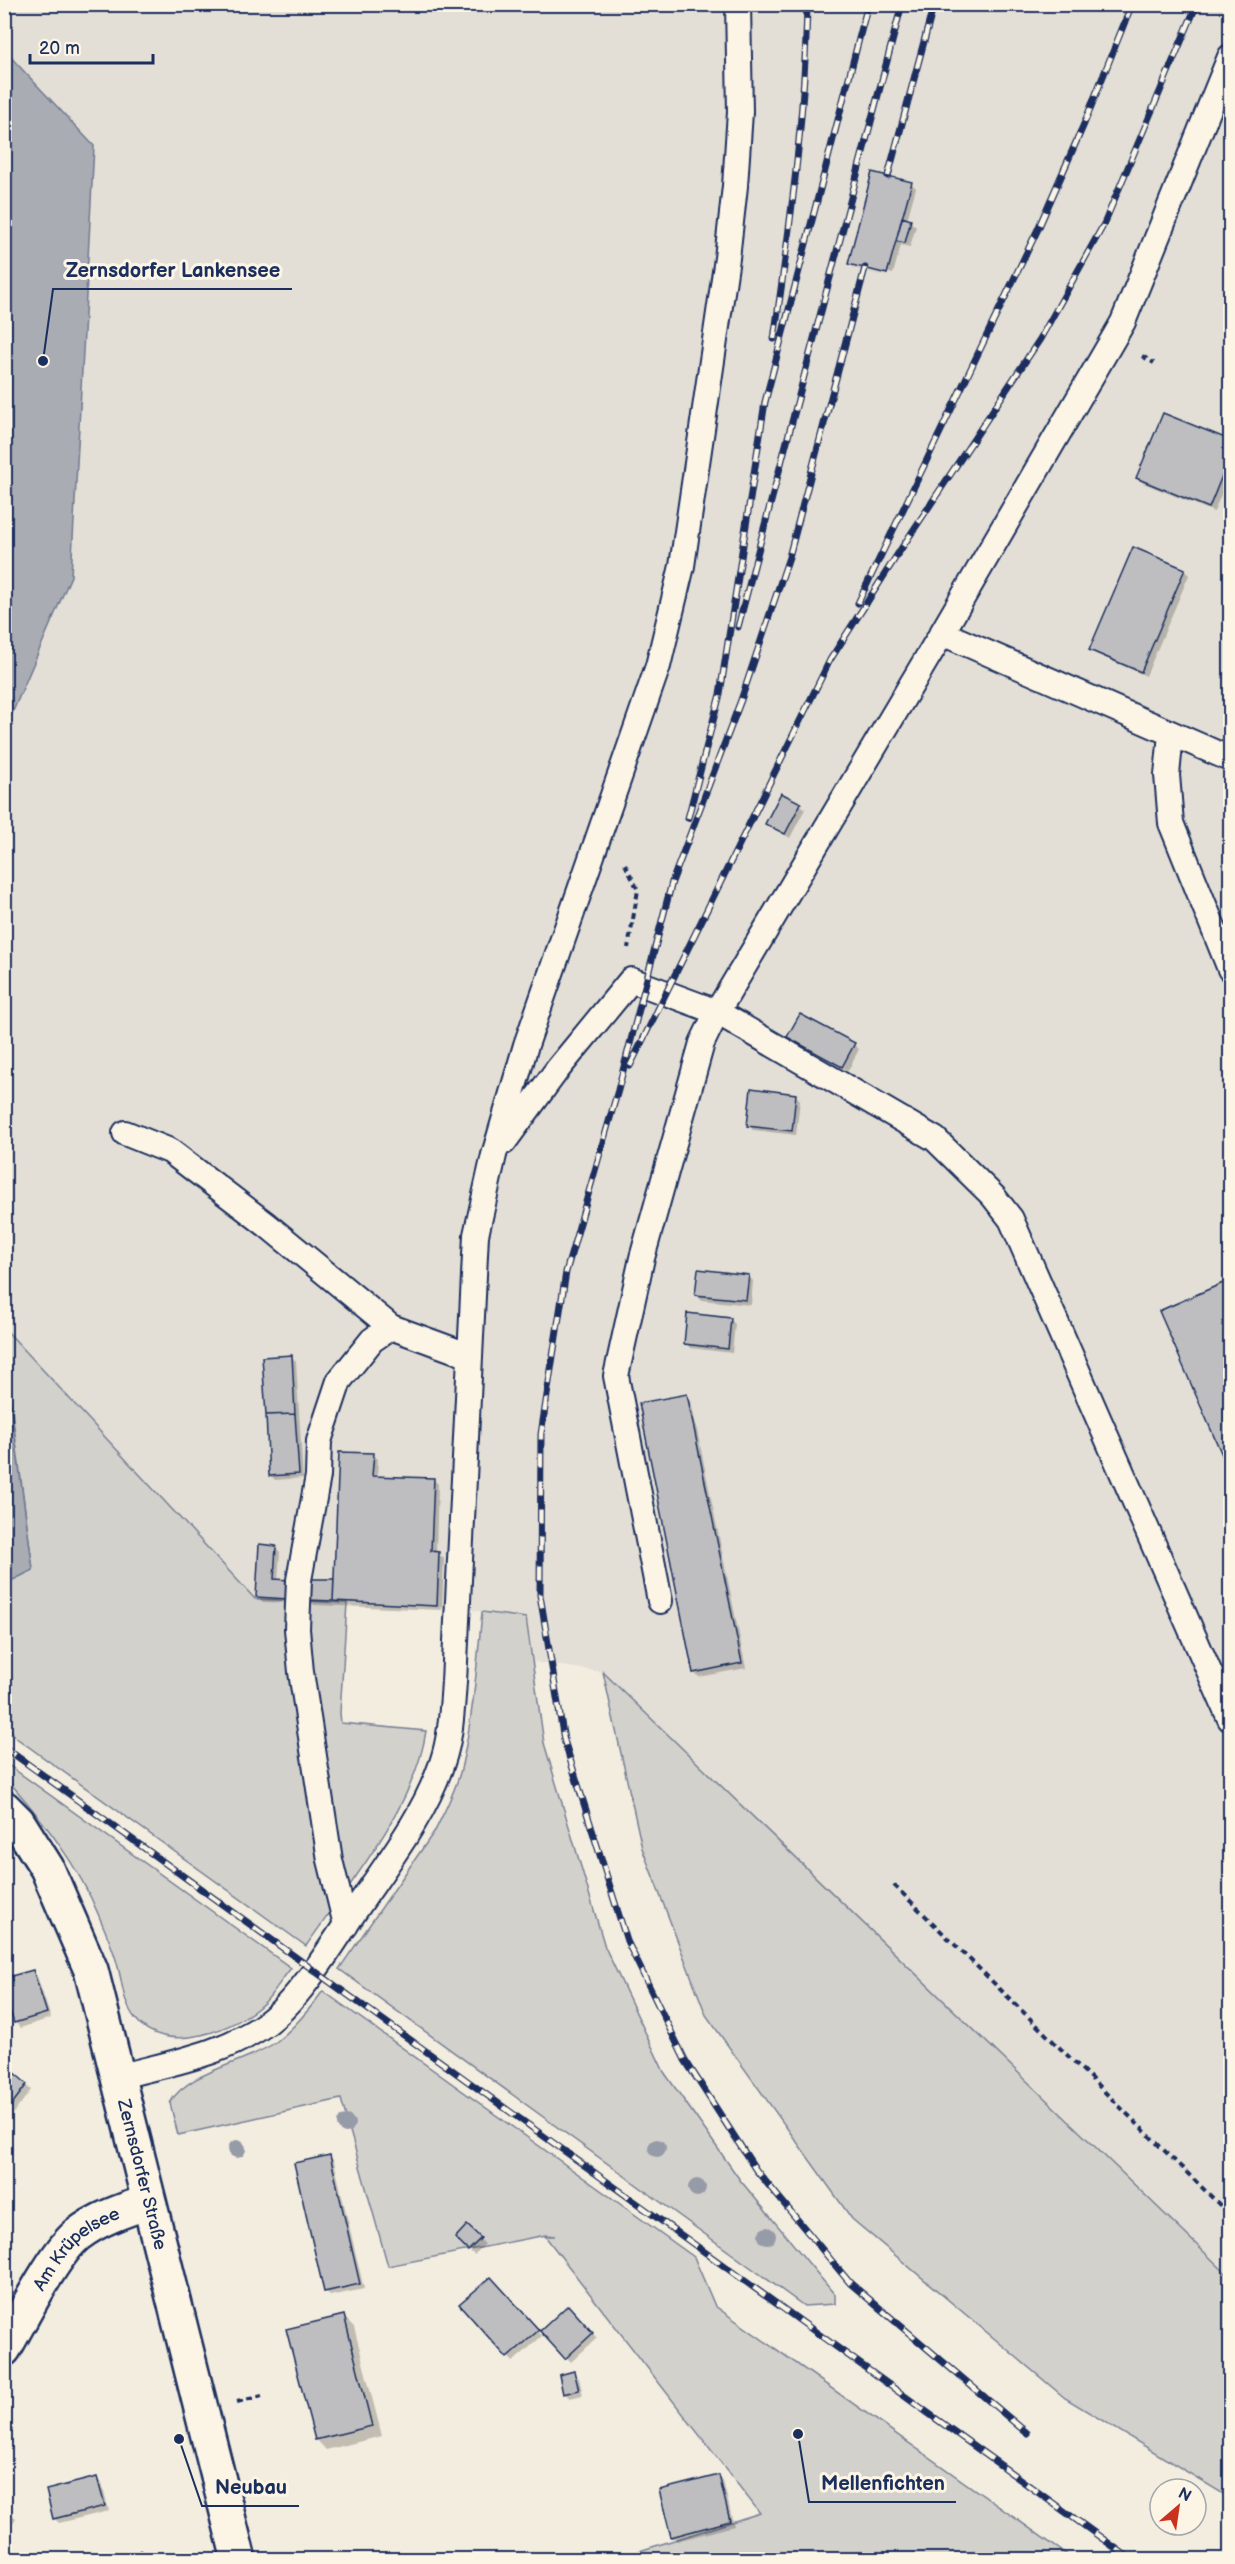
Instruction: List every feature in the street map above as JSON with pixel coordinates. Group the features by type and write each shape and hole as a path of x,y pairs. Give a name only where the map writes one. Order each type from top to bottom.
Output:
{"street":[{"name":"Zernsdorfer Straße","path":"4,1808 18,1822 47,1868 91,1970 239,2559"},
{"name":"Am Krüpelsee","path":"4,2349 52,2266 76,2236 112,2215 148,2202"}],"lane":[{"path":"118,2077 210,2053 239,2040 268,2022 288,2002 346,1924 425,1803 443,1761 450,1724 454,1682 476,1235 494,1155 526,1044 658,666 682,566 727,258 735,186 740,112 738,4"},
{"path":"660,1601 616,1376 642,1258 702,1043 717,1012 1123,322 1230,57"},
{"path":"942,633 1230,759"},
{"path":"1171,734 1167,775 1171,823 1230,969"},
{"path":"494,1155 557,1070 631,980 717,1012 934,1139 993,1196 1011,1219 1230,1719"},
{"path":"125,1133 170,1151 267,1225 390,1327 470,1356"},
{"path":"346,1924 330,1860 301,1672 297,1629 299,1580 318,1476 319,1442 339,1381 372,1340 390,1327"}],"path":[{"path":"600,837 626,864 638,890 628,950 631,980"},
{"path":"894,1885 1230,2215"},
{"path":"248,2400 262,2396"},
{"path":"140,2550 142,2559"}],"shaded area":[{"path":"5,5 1230,5 1230,2277 603,1672 534,1662 526,1618 458,1608 255,1598 5,1329 5,730 71,576 94,146 5,51"},
{"path":"5,51 94,146 71,576 5,730"},
{"path":"5,1329 255,1599 347,1603 341,1723 426,1731 409,1788 395,1816 306,1946 15,1737 5,1718 4,1584 33,1570 5,1358"},
{"path":"4,1358 33,1570 5,1584 4,1584"},
{"path":"482,1612 526,1618 544,1743 605,1947 664,2072 740,2180 835,2295 835,2304 804,2306 339,1969 436,1829 453,1792 461,1769 469,1730"},
{"path":"603,1672 1230,2277 1230,2498 1208,2485 1208,2477 1195,2477 1065,2398 852,2219 706,2015 642,1848"},
{"path":"4,1762 291,1968 266,2001 238,2021 201,2035 182,2038 164,2036 148,2030 131,2012 112,1948 81,1878 58,1842 5,1777"},
{"path":"323,1991 694,2257 715,2306 1073,2559 614,2559 760,2513 545,2236 555,2236 546,2235 388,2266 341,2099 178,2135 170,2103 178,2092 203,2075 263,2050 276,2042 301,2018"}],"building":[{"path":"872,172 912,182 887,274 848,264"},
{"path":"902,217 911,220 905,243 896,241"},
{"path":"1163,413 1230,440 1230,456 1209,508 1136,478"},
{"path":"1133,547 1185,569 1141,672 1089,650"},
{"path":"781,793 801,803 785,834 765,824"},
{"path":"800,1014 855,1043 842,1067 787,1037"},
{"path":"751,1088 796,1094 792,1131 747,1126"},
{"path":"698,1269 749,1275 746,1300 695,1295"},
{"path":"1230,1280 1230,1473 1159,1311"},
{"path":"687,1313 731,1318 728,1349 684,1344"},
{"path":"292,1355 295,1414 266,1415 262,1357"},
{"path":"687,1394 742,1663 693,1673 639,1403"},
{"path":"295,1414 299,1474 269,1476 266,1415"},
{"path":"339,1452 374,1453 372,1476 434,1478 431,1551 439,1552 437,1606 333,1601"},
{"path":"259,1544 276,1546 274,1579 289,1580 288,1599 256,1597"},
{"path":"308,1579 334,1579 333,1601 308,1600"},
{"path":"33,1970 47,2013 14,2023 4,1993 4,1978"},
{"path":"4,2064 27,2084 4,2115"},
{"path":"330,2155 360,2284 324,2292 294,2163"},
{"path":"467,2225 481,2238 468,2251 455,2238"},
{"path":"491,2277 539,2330 507,2358 459,2304"},
{"path":"568,2305 593,2333 565,2359 540,2331"},
{"path":"344,2315 372,2426 315,2440 286,2329"},
{"path":"574,2371 579,2390 563,2394 559,2375"},
{"path":"719,2475 730,2521 671,2537 659,2490"},
{"path":"97,2477 105,2506 53,2519 46,2490"}],"railway":[{"path":"774,339 800,130 807,4"},
{"path":"688,818 720,694 765,402 868,4"},
{"path":"738,627 902,4"},
{"path":"888,176 934,4"},
{"path":"858,603 1038,229 1084,124 1132,4"},
{"path":"630,1066 830,660 1040,339 1104,224 1197,4"},
{"path":"865,268 789,557 741,700 672,882 618,1090 566,1272 541,1434 540,1595 564,1740 627,1941 685,2060 756,2170 850,2283 1027,2433"},
{"path":"4,1747 1132,2560"}],"place":[{"name":"Zernsdorfer Lankensee","path":"43,361"},
{"name":"Mellenfichten","path":"798,2434"},
{"name":"Neubau","path":"179,2439"}]}
